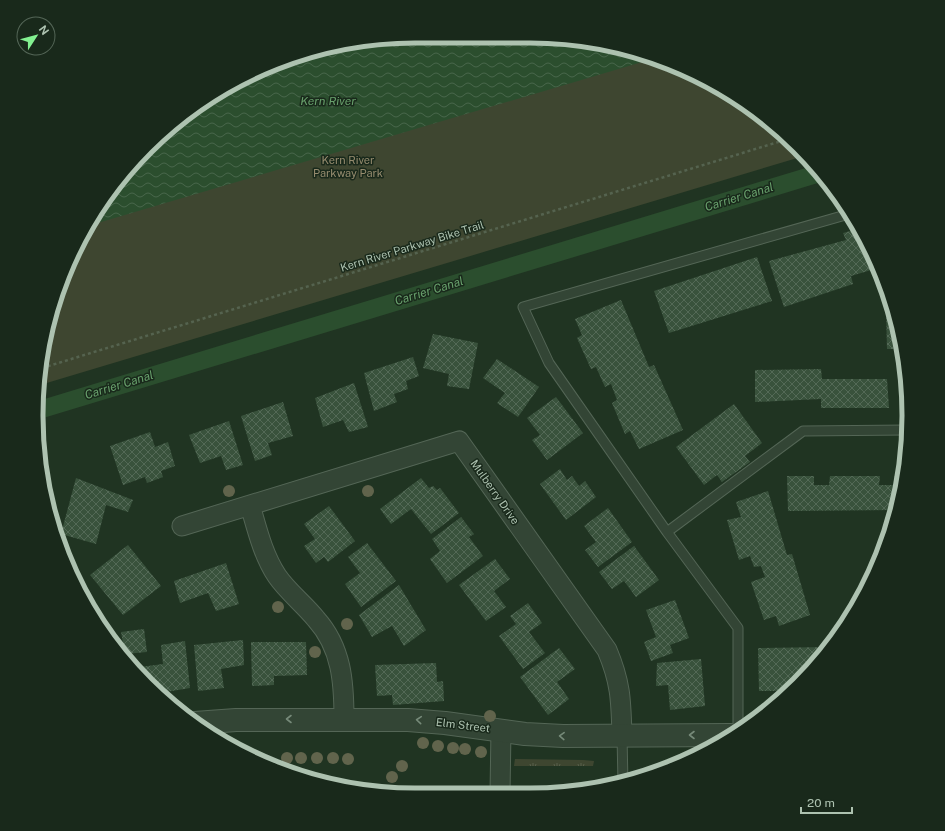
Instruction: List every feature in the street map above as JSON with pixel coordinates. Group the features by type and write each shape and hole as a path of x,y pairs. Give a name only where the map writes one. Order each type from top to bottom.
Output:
{"street":[{"name":"Mulberry Drive","path":"182,526 459,441 607,650 616,672 620,692 622,736"},
{"path":"250,505 265,554 276,576 316,619 329,636 337,653 342,672 344,719"},
{"name":"Elm Street","path":"205,722 236,720 408,720 562,736 720,735"},
{"path":"500,788 501,730"}],"lane":[{"path":"738,724 738,628 667,532 550,363 523,307 843,216"},
{"path":"667,532 804,431 901,430"},
{"path":"622,736 623,776"}],"path":[{"name":"Kern River Parkway Bike Trail","path":"46,367 781,141"}],"green space":[{"name":"Kern River Parkway Park","path":"416,43 530,43 578,46 602,50 672,71 716,93 756,120 775,135 798,158 45,384 50,343 71,273 93,229 120,189 135,170 170,135 189,120 229,93 273,71 319,56 367,46"},
{"path":"515,759 594,761 593,766 514,766"}],"water":[{"name":"Kern River","path":"530,43 578,46 602,50 644,61 97,223 135,170 170,135 189,120 229,93 251,81 273,71 319,56 367,46 391,44"}],"building":[{"path":"853,230 872,270 851,276 853,284 784,307 769,261 846,240 843,233"},
{"path":"757,257 772,301 669,333 654,291"},
{"path":"621,300 649,367 654,365 683,430 639,449 630,431 625,434 612,403 617,400 611,384 605,387 596,367 591,369 577,338 582,335 575,319"},
{"path":"886,311 896,349 887,349"},
{"path":"433,334 478,343 469,389 447,386 449,374 423,368"},
{"path":"413,357 419,376 406,381 408,389 394,394 397,402 374,411 364,373"},
{"path":"497,359 539,387 518,417 497,403 505,393 483,378"},
{"path":"821,369 822,379 887,379 889,408 821,408 821,399 755,402 755,370"},
{"path":"354,383 368,427 349,432 343,420 323,427 315,398"},
{"path":"556,397 583,433 547,460 532,440 540,435 527,418"},
{"path":"283,402 293,436 268,443 272,455 255,461 241,416"},
{"path":"734,404 762,443 745,456 750,462 722,482 717,475 704,485 676,447"},
{"path":"229,421 243,465 226,470 221,456 200,463 189,435"},
{"path":"150,432 155,447 168,442 175,466 161,471 163,477 147,483 145,477 123,485 110,446"},
{"path":"560,469 567,480 572,476 579,486 585,481 596,497 566,520 540,484"},
{"path":"787,476 814,476 814,485 829,485 830,476 880,476 879,485 894,485 894,476 897,476 889,510 788,511"},
{"path":"76,478 133,500 128,512 106,505 96,544 63,535 62,531"},
{"path":"421,478 429,488 433,486 437,490 440,488 459,513 431,534 411,509 391,524 380,509"},
{"path":"768,491 787,555 792,554 810,615 779,626 776,616 764,620 751,582 765,577 761,566 754,567 750,556 739,560 727,520 741,517 736,502"},
{"path":"329,506 355,541 328,562 324,557 316,563 304,546 315,539 304,524"},
{"path":"608,508 632,542 598,567 585,550 596,542 584,526"},
{"path":"461,517 474,534 469,537 483,556 447,583 430,559 440,551 432,539"},
{"path":"367,543 396,581 361,607 345,584 360,573 348,557"},
{"path":"128,545 161,586 123,615 90,575"},
{"path":"634,546 659,580 636,597 624,581 612,589 599,572"},
{"path":"495,559 510,579 494,591 506,607 486,621 459,585"},
{"path":"226,563 239,604 216,611 208,593 180,603 174,581"},
{"path":"399,585 426,630 404,646 392,626 372,637 359,615"},
{"path":"675,600 689,638 670,645 673,653 651,661 644,642 656,637 646,610"},
{"path":"528,603 542,623 529,632 545,653 523,669 499,636 516,624 510,616"},
{"path":"144,629 147,652 129,654 124,647 121,632"},
{"path":"243,640 244,665 221,669 224,688 198,691 194,645"},
{"path":"185,641 190,688 166,692 141,667 163,664 161,645"},
{"path":"251,642 306,642 307,675 274,676 274,685 252,686"},
{"path":"821,647 810,661 776,695 776,691 759,691 758,648"},
{"path":"559,648 575,669 557,682 569,699 548,715 520,677"},
{"path":"701,659 705,706 670,710 668,685 656,686 657,663"},
{"path":"436,663 437,682 443,681 444,701 393,705 392,695 377,696 375,665"}],"waterway":[{"name":"Carrier Canal","path":"43,409 814,175"}]}
